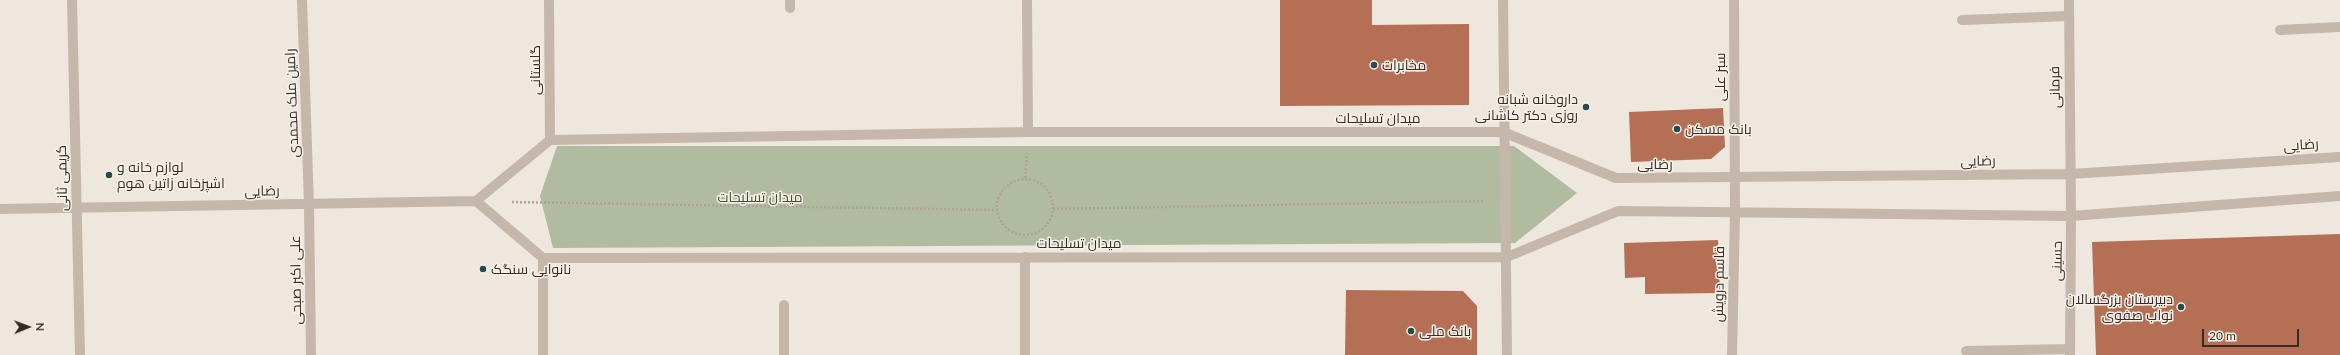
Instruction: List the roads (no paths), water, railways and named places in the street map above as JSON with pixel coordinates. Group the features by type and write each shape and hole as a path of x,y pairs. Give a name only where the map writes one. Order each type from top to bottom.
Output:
{"street":[{"name":"کریمی ثانی","path":"72,0 80,355"},
{"name":"رامین ملک محمدی","path":"302,0 309,205"},
{"name":"گلستانی","path":"549,0 550,140"},
{"path":"1027,0 1028,132"},
{"path":"1503,0 1503,132 1507,257 1507,355"},
{"name":"سبز علی","path":"1734,0 1735,213"},
{"name":"فرمانی","path":"2069,0 2071,216"},
{"path":"1962,20 2069,16"},
{"path":"2280,30 2340,27"},
{"name":"میدان تسلیحات","path":"550,140 1028,132 1503,132 1616,178"},
{"path":"543,355 543,258 476,201 550,140"},
{"name":"رضایی","path":"1616,178 1735,179 2070,174 2340,157"},
{"path":"1735,213 2071,216 2340,196"},
{"name":"رضایی","path":"0,209 476,201"},
{"name":"علی اکبر صبحی","path":"309,205 311,355"},
{"name":"میدان تسلیحات","path":"543,258 1507,257 1618,211 1735,213"},
{"name":"قاسم درویش","path":"1732,355 1735,213"},
{"name":"حسینی","path":"2070,352 2071,216"},
{"path":"1025,257 1025,355"},
{"path":"784,306 784,355"},
{"path":"1966,351 2070,352"}],"place":[{"name":"مخابرات","path":"1374,65"},
{"name":"داروخانه شبانه روزی دکتر کاشانی","path":"1586,107"},
{"name":"بانک مسکن","path":"1677,129"},
{"name":"لوازم خانه و اشپزخانه زاتین هوم","path":"109,175"},
{"name":"نانوایی سنگک","path":"483,269"},
{"name":"دبیرستان بزرگسالان نواب صفوی","path":"2181,307"},
{"name":"بانک ملی","path":"1411,331"}]}
